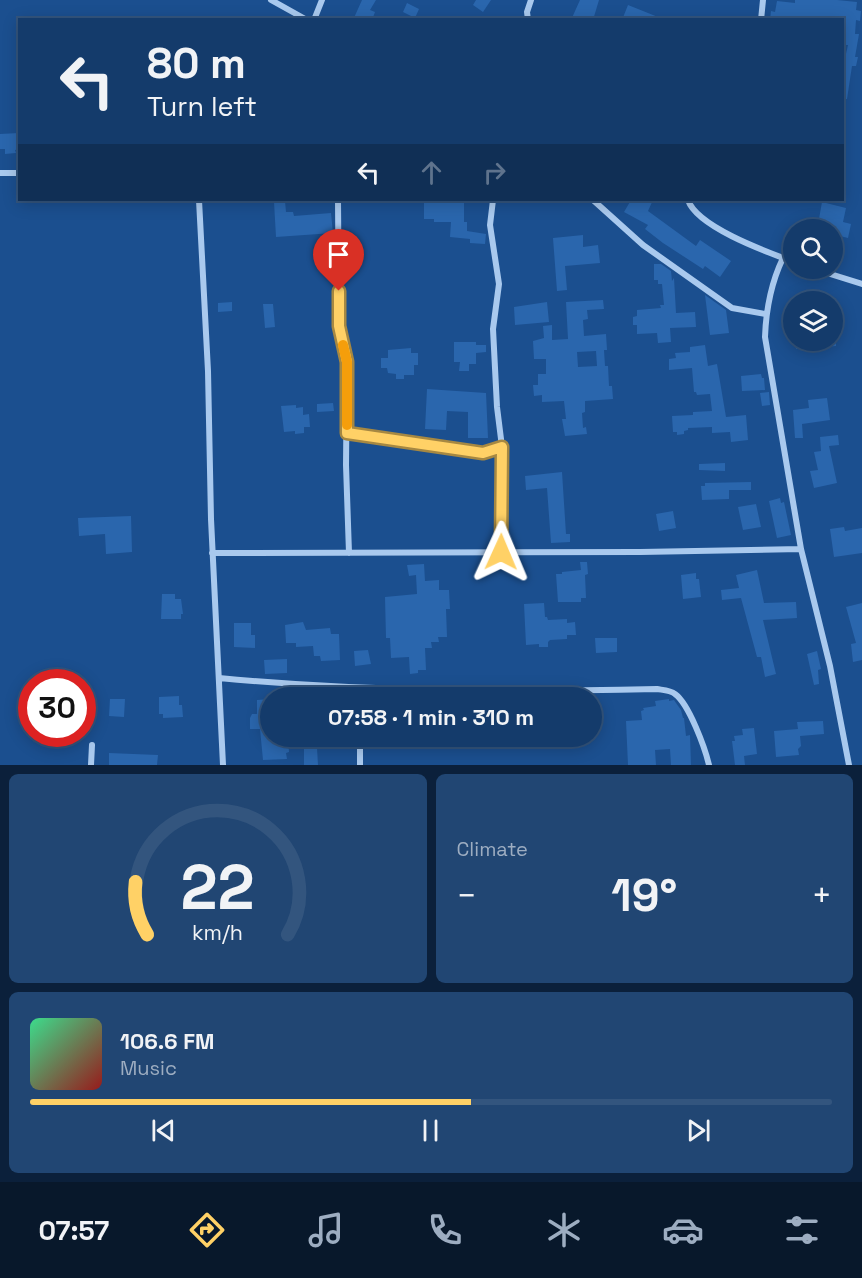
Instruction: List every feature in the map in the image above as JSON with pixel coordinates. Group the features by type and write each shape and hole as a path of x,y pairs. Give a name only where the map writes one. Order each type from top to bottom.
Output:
{"street":[{"path":"271,0 303,18"},
{"path":"315,18 322,0"},
{"path":"528,18 527,12 531,0"},
{"path":"761,18 763,0"},
{"path":"0,173 18,173"},
{"path":"199,201 223,765"},
{"path":"338,201 339,326 347,362 349,553"},
{"path":"493,201 490,225 499,284 493,329 497,407 502,447 501,552"},
{"path":"594,201 644,245 732,308 765,314"},
{"path":"689,201 699,216 747,244 783,258 765,314 765,337 801,549 830,666 849,765"},
{"path":"843,278 862,284"},
{"path":"347,433 483,453 502,447"},
{"path":"213,553 725,552 801,549"},
{"path":"219,678 339,687"},
{"path":"602,688 657,688 674,693 683,702 704,745 709,765"},
{"path":"92,747 92,765"},
{"path":"360,747 360,765"}],"building":[{"path":"362,0 376,0 370,10 375,12 373,18 354,18"},
{"path":"476,0 491,0 483,12 473,5"},
{"path":"580,0 599,0 594,18 572,18"},
{"path":"795,0 857,2 856,10 861,11 860,21 856,20 855,34 859,34 855,57 858,57 856,66 852,66 847,99 844,99 844,63 848,45 844,45 844,18 770,18 771,11 775,12 777,1 795,3"},
{"path":"407,3 419,9 415,18 403,12"},
{"path":"628,5 660,18 623,18"},
{"path":"18,133 16,153 5,154 5,149 0,149 0,134"},
{"path":"285,201 286,212 293,212 294,216 331,213 333,233 276,237 274,202"},
{"path":"424,201 464,201 464,222 467,222 467,231 486,234 485,244 470,243 470,239 450,237 451,222 434,222 434,219 424,219"},
{"path":"630,201 653,201 648,211 696,246 700,240 731,261 720,277 705,266 703,269 663,243 645,229 648,225 624,212"},
{"path":"822,202 846,208 843,222 843,219 819,219"},
{"path":"843,222 851,224 848,238 843,237"},
{"path":"583,235 583,247 598,245 600,263 565,266 567,290 557,291 553,238"},
{"path":"654,264 661,264 671,271 672,281 674,278 676,313 695,312 696,327 670,328 671,342 658,343 657,333 637,334 637,325 633,325 633,317 637,316 637,310 661,308 660,305 664,305 662,284 654,280"},
{"path":"705,295 726,310 729,333 710,335"},
{"path":"603,300 604,309 587,310 588,319 583,320 584,336 606,334 605,366 608,366 609,386 612,386 613,399 585,401 585,412 582,413 583,428 586,427 587,434 565,436 562,419 566,419 564,401 542,402 542,395 534,396 533,385 538,385 538,374 546,374 546,359 534,359 533,341 544,338 543,326 552,325 552,340 568,339 566,302","holes":["596,351 597,366 578,367 577,352"]},
{"path":"232,302 232,311 218,312 218,303"},
{"path":"547,302 549,322 515,325 514,307"},
{"path":"263,304 273,304 275,327 265,328"},
{"path":"454,342 476,342 476,345 486,345 486,352 476,353 476,364 469,364 469,371 459,371 460,362 454,362"},
{"path":"705,345 708,366 717,364 726,417 746,415 748,440 731,442 730,432 712,433 712,427 688,428 684,434 677,435 677,432 673,432 672,416 712,411 710,394 697,395 694,392 692,368 669,370 669,359 676,358 675,353 690,352 690,347"},
{"path":"411,348 411,353 418,353 418,365 414,365 414,375 404,375 404,379 396,379 396,374 388,373 387,368 381,368 381,358 388,358 388,350"},
{"path":"761,374 764,378 765,390 742,391 741,376"},
{"path":"427,389 486,393 488,438 468,438 468,412 447,411 446,430 425,429"},
{"path":"769,392 770,405 762,406 760,393"},
{"path":"827,398 830,420 802,424 803,438 795,438 793,410 809,408 808,400"},
{"path":"333,403 334,411 317,412 317,404"},
{"path":"296,405 296,408 303,407 303,415 309,414 310,427 304,427 304,433 284,432 281,406"},
{"path":"838,435 839,445 829,446 837,483 814,488 810,471 818,470 814,452 821,451 820,437"},
{"path":"725,463 725,471 699,470 699,464"},
{"path":"562,472 566,534 570,534 570,542 551,543 547,488 526,490 525,476"},
{"path":"751,482 751,490 729,490 729,499 702,500 701,486 705,486 705,483"},
{"path":"780,498 781,503 784,502 791,535 777,538 769,501"},
{"path":"756,504 761,527 743,530 738,507"},
{"path":"673,511 676,528 659,531 656,514"},
{"path":"131,516 132,552 106,554 105,534 79,536 78,518"},
{"path":"844,527 845,531 862,528 862,553 834,557 830,529"},
{"path":"580,562 587,562 586,598 581,598 581,602 558,602 556,574 581,570"},
{"path":"424,564 425,581 439,580 439,590 449,590 450,609 446,609 447,637 438,637 439,642 431,642 432,648 425,648 426,670 418,670 418,673 410,674 409,657 391,658 390,638 386,638 385,597 417,594 416,575 409,576 407,565"},
{"path":"757,570 764,603 796,602 797,618 763,620 776,674 765,677 761,657 757,657 741,598 722,600 721,590 739,588 736,575"},
{"path":"696,573 701,597 683,599 681,575"},
{"path":"162,594 175,594 175,599 181,599 183,614 181,614 181,619 161,619"},
{"path":"544,603 545,617 548,620 567,619 567,623 575,622 576,635 567,635 567,639 550,640 548,647 539,647 539,644 526,645 524,604"},
{"path":"862,603 862,660 853,662 851,644 856,643 846,607"},
{"path":"303,622 306,630 330,628 331,634 339,634 340,660 321,661 320,656 314,656 313,646 296,647 296,643 286,643 285,625"},
{"path":"234,623 251,623 251,635 255,635 255,648 234,647"},
{"path":"595,638 617,638 617,652 596,653"},
{"path":"368,650 371,664 355,666 354,651"},
{"path":"817,651 821,669 818,670 819,684 814,685 807,654"},
{"path":"287,659 287,673 265,674 264,660"},
{"path":"179,696 183,717 163,718 163,714 159,714 159,697"},
{"path":"110,699 125,699 124,717 109,716"},
{"path":"669,699 669,701 674,700 681,710 686,736 690,735 691,765 671,765 670,749 655,750 656,765 628,765 626,721 642,720 643,708 656,706 655,701"},
{"path":"257,700 260,700 260,729 250,729 250,718 252,714 257,714"},
{"path":"823,721 824,734 800,736 799,755 776,757 774,731 798,729 797,722"},
{"path":"754,728 757,754 744,756 745,765 735,765 732,741 735,741 734,736 743,735 742,729"},
{"path":"262,747 289,747 289,752 286,753 287,759 263,760"},
{"path":"317,748 318,765 304,765 304,749"},
{"path":"109,753 158,755 157,765 109,765"}],"slow traffic":[{"path":"343,345 347,362 347,425"}],"route":[{"path":"339,291 339,326 347,362 347,433 483,453 502,447 501,552"}]}
